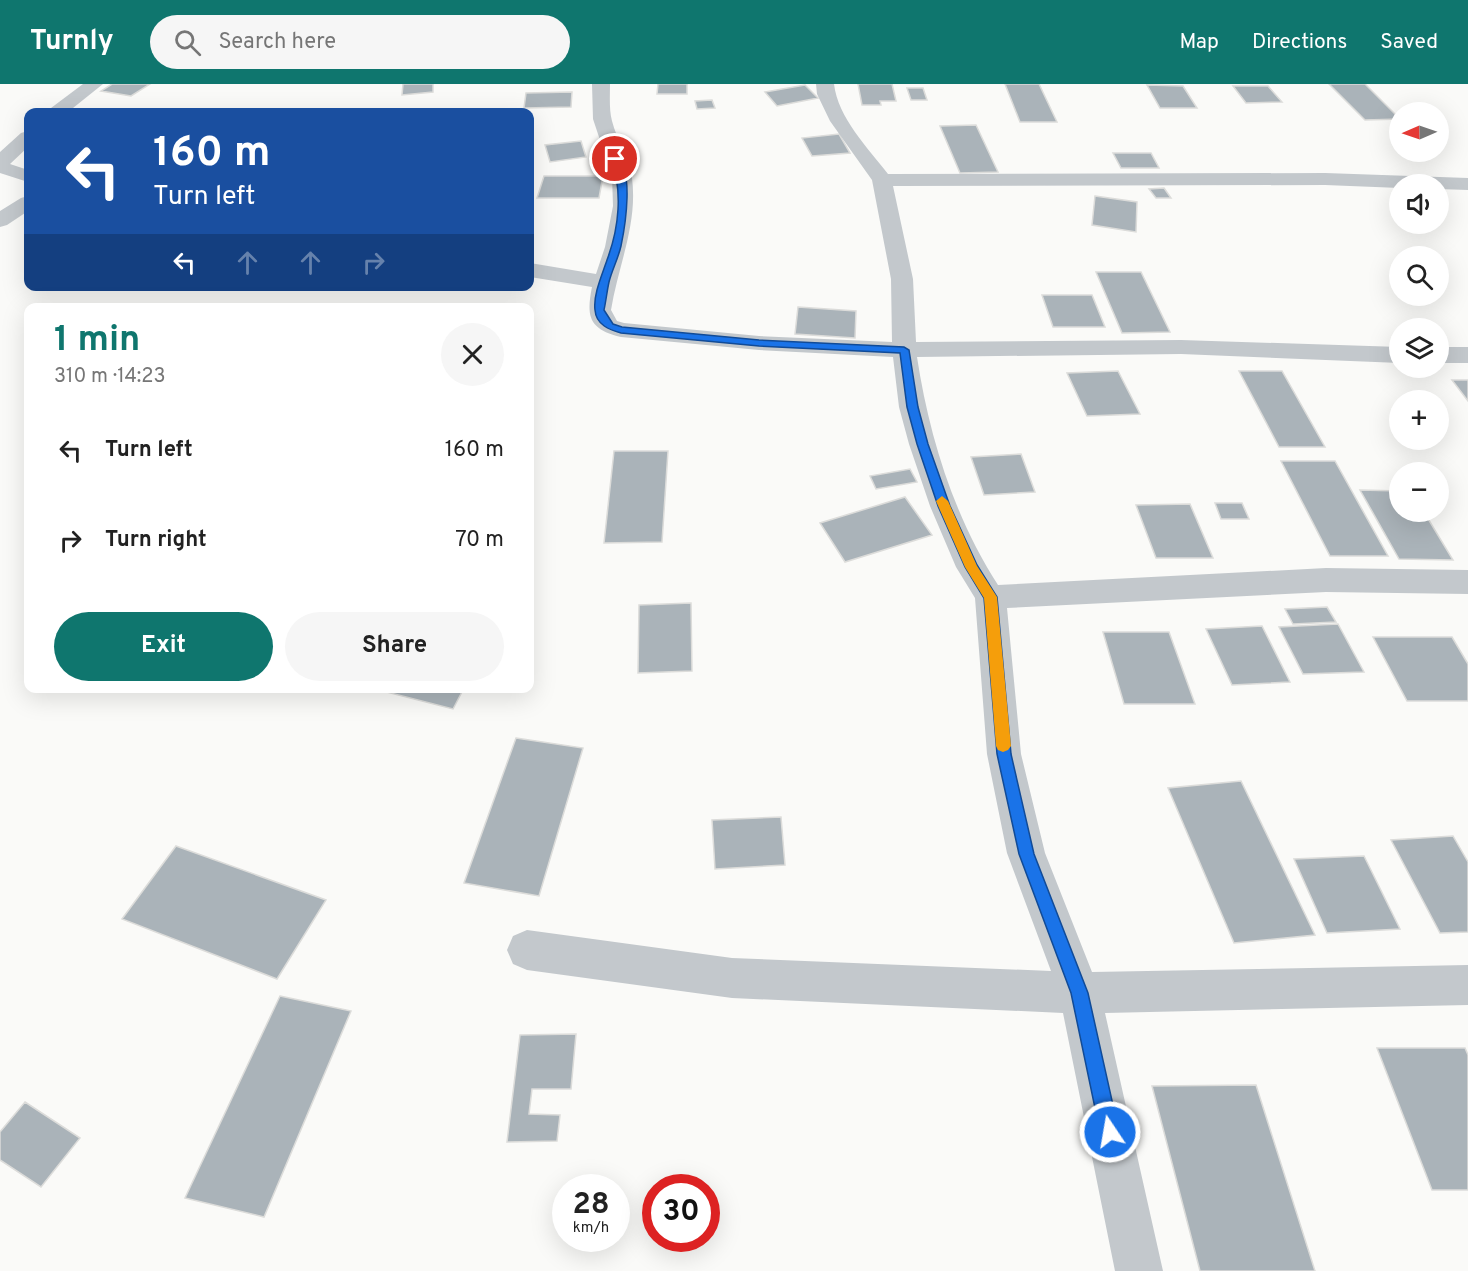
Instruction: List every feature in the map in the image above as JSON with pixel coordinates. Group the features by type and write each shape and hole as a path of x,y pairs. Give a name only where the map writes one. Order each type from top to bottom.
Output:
{"street":[{"path":"62,108 93,84"},
{"path":"601,84 602,120 622,176 623,206 616,247 604,282 599,310 609,326 621,330 759,343 904,350 1181,347 1389,355"},
{"path":"825,84 826,94 839,121 882,180 902,279 904,350 912,407 944,506 971,567 990,597 1004,754 1026,854 1080,993 1140,1271"},
{"path":"24,141 0,165 24,174"},
{"path":"882,180 1325,179 1468,183"},
{"path":"0,221 24,205"},
{"path":"534,271 604,282"},
{"path":"1449,355 1468,355"},
{"path":"990,597 1326,580 1468,582"},
{"path":"527,950 732,978 1080,993 1468,985"}],"building":[{"path":"112,84 150,84 131,96 101,91"},
{"path":"403,84 433,84 433,92 402,95"},
{"path":"658,84 687,84 687,94 657,94"},
{"path":"858,84 892,84 896,101 880,101 881,105 862,105"},
{"path":"1005,84 1039,84 1057,122 1020,122"},
{"path":"1329,84 1365,84 1389,108 1389,119 1365,120"},
{"path":"805,85 818,98 777,106 765,92"},
{"path":"1147,85 1183,86 1197,108 1160,108"},
{"path":"1233,86 1268,86 1282,102 1246,103"},
{"path":"907,88 923,88 927,100 911,100"},
{"path":"572,92 571,107 524,108 526,93"},
{"path":"712,100 715,108 697,109 695,101"},
{"path":"976,125 998,172 960,173 940,126"},
{"path":"839,134 850,153 812,156 802,138"},
{"path":"581,141 586,157 550,162 545,145"},
{"path":"1113,153 1151,153 1159,168 1121,168"},
{"path":"544,176 603,176 599,198 537,198"},
{"path":"1164,188 1171,198 1156,198 1149,189"},
{"path":"1095,196 1137,202 1136,232 1092,225"},
{"path":"1096,272 1141,272 1170,332 1122,333"},
{"path":"1042,295 1092,295 1105,327 1053,327"},
{"path":"798,307 856,311 855,338 795,334"},
{"path":"1118,371 1140,414 1087,416 1067,373"},
{"path":"1239,371 1282,371 1325,447 1279,447"},
{"path":"1452,380 1468,380 1468,401"},
{"path":"614,451 668,451 662,542 604,543"},
{"path":"1021,454 1035,492 984,495 971,457"},
{"path":"1281,461 1335,461 1388,556 1330,556"},
{"path":"910,469 917,482 876,489 870,476"},
{"path":"1360,490 1389,491 1389,522 1430,522 1453,560 1399,559"},
{"path":"905,497 932,535 845,562 820,523"},
{"path":"1215,503 1242,503 1249,519 1221,519"},
{"path":"1190,504 1213,558 1156,558 1136,505"},
{"path":"691,603 692,671 638,673 639,605"},
{"path":"1327,607 1336,622 1293,624 1285,609"},
{"path":"1338,624 1364,672 1303,674 1279,627"},
{"path":"1262,626 1290,682 1232,685 1206,629"},
{"path":"1103,632 1169,632 1195,704 1124,704"},
{"path":"1373,637 1452,637 1468,664 1468,701 1407,701"},
{"path":"391,693 461,693 453,709"},
{"path":"516,738 583,748 539,896 464,883"},
{"path":"1241,781 1315,935 1234,943 1168,788"},
{"path":"781,817 785,865 715,869 712,820"},
{"path":"1453,836 1468,862 1468,932 1440,933 1391,840"},
{"path":"176,846 326,900 277,979 122,919"},
{"path":"1364,856 1400,929 1327,933 1294,859"},
{"path":"280,996 351,1011 264,1217 185,1198"},
{"path":"576,1034 571,1089 532,1089 529,1114 560,1115 557,1141 507,1142 520,1035"},
{"path":"1377,1048 1465,1048 1468,1055 1468,1190 1432,1190"},
{"path":"1256,1085 1315,1271 1200,1271 1152,1086"},
{"path":"25,1102 80,1138 41,1187 0,1160 0,1132"}],"slow traffic":[{"path":"942,501 971,567 990,597 1003,746"}],"route":[{"path":"615,159 622,176 623,206 616,247 604,282 599,310 609,326 621,330 759,343 904,350 912,407 922,444 944,506 971,567 990,597 1004,754 1026,854 1080,993 1110,1132"}]}
